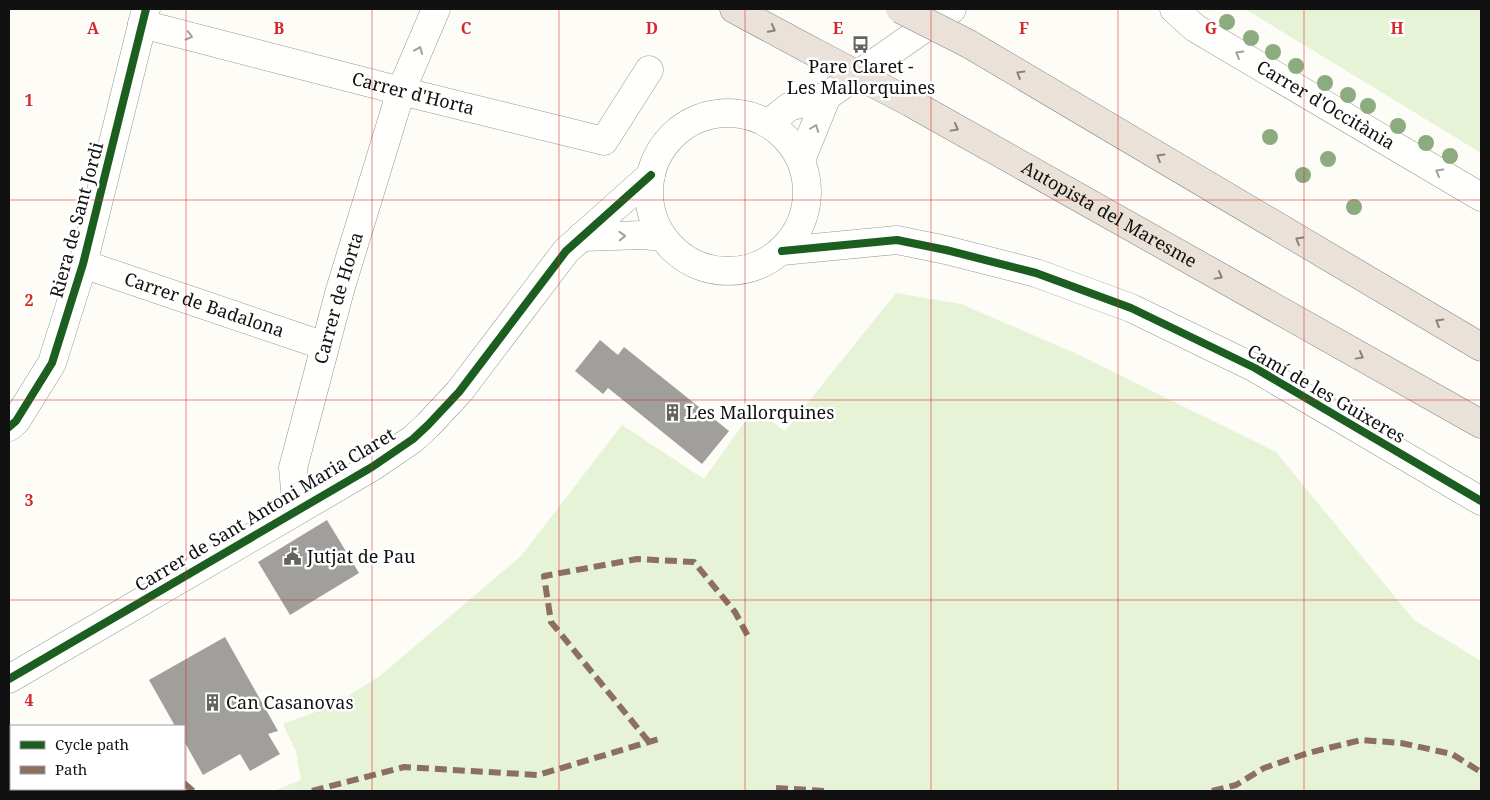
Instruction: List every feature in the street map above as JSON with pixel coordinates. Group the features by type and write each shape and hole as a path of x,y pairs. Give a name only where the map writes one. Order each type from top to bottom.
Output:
{"highway":[{"name":"Autopista del Maresme","path":"734,9 913,104 1481,424"},
{"path":"900,9 968,44 1481,347"}],"street":[{"name":"Carrer de Horta","path":"297,510 293,468 340,290 402,91 436,9"},
{"path":"769,123 789,107 827,96 952,9"},
{"name":"Carrer d'Occitània","path":"1174,9 1195,28 1481,197"},
{"name":"Carrer d'Horta","path":"144,16 402,91 604,141 649,70"},
{"name":"Riera de Sant Jordi","path":"9,427 16,421 52,363 83,264 144,16"},
{"path":"801,160 827,96"},
{"path":"720,113 745,114 769,123 788,139 801,160 808,192 801,224 782,251 753,268 719,272 687,260 662,237 650,207 650,175 659,152 675,132 696,119 720,113"},
{"name":"Carrer de Sant Antoni Maria Claret","path":"9,680 380,462 413,439 459,392 566,251 650,175"},
{"path":"582,237 643,235 662,237"},
{"name":"Camí de les Guixeres","path":"782,251 897,240 946,250 1036,273 1131,308 1255,368 1481,501"},
{"name":"Carrer de Badalona","path":"83,264 325,346"}],"green space":[{"path":"1245,9 1481,9 1481,153"},
{"path":"896,293 961,304 1075,353 1276,452 1414,620 1481,661 1481,791 273,791 301,780 296,752 283,724 334,705 381,675 521,556 622,425 704,479 754,409 785,431"}],"building":[{"name":"Les Mallorquines","path":"600,340 618,355 624,347 729,431 702,464 608,388 603,394 575,371"},
{"path":"327,520 359,573 290,615 258,562"},
{"name":"Can Casanovas","path":"225,637 278,731 268,734 280,754 250,771 240,754 203,775 185,743 185,725 174,725 149,680"}],"marked path":[{"path":"649,742 551,622 544,576 637,559 694,562 735,612 750,640"},
{"path":"312,791 404,767 538,775 662,738"},
{"path":"1212,791 1236,785 1264,768 1308,753 1361,740 1401,743 1452,754 1481,772"},
{"path":"185,784 193,791"},
{"path":"776,788 826,791"}],"cycle path":[{"path":"9,427 16,421 52,363 83,264 146,9"},
{"path":"9,679 372,467 413,439 459,392 566,251 651,175"},
{"path":"782,251 897,240 946,250 1036,273 1131,308 1255,368 1481,501"}],"place":[{"name":"Pare Claret - Les Mallorquines","path":"861,44"},
{"name":"Les Mallorquines","path":"672,413"},
{"name":"Jutjat de Pau","path":"293,557"},
{"name":"Can Casanovas","path":"212,703"}]}
